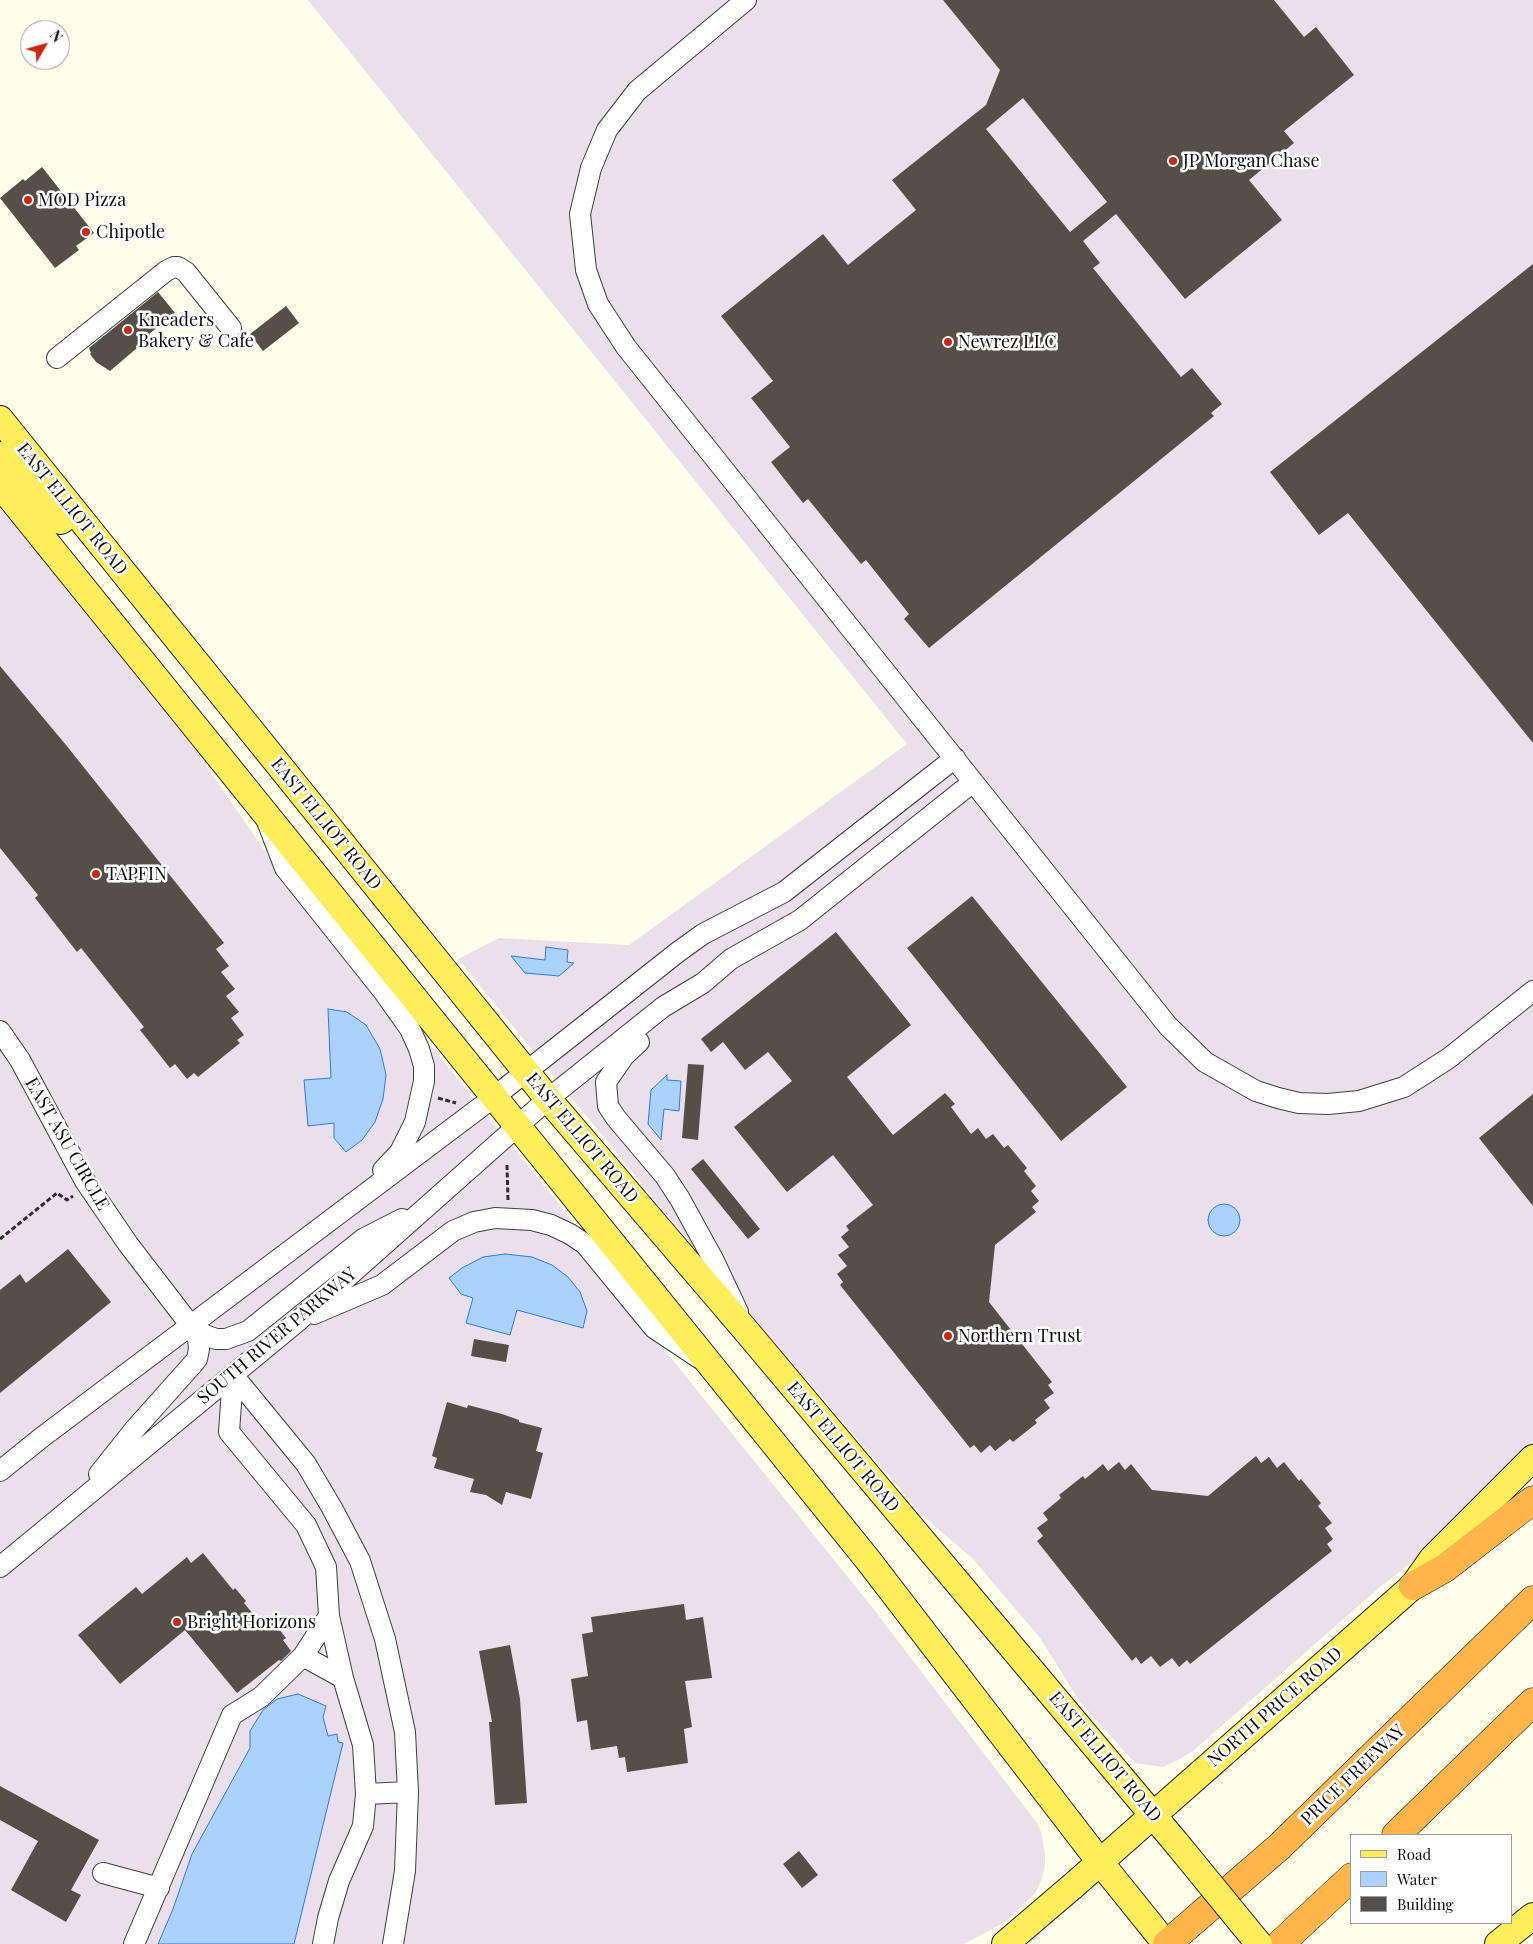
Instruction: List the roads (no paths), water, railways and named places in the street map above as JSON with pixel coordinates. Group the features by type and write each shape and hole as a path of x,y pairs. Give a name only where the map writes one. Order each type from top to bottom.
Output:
{"highway":[{"path":"1413,1586 1445,1568 1533,1500"},
{"name":"PRICE FREEWAY","path":"1167,1944 1279,1847 1533,1600"},
{"path":"1397,1834 1533,1702"},
{"path":"1280,1944 1350,1879"}],"main road":[{"name":"EAST ELLIOT ROAD","path":"0,419 548,1100 748,1333 1154,1814 1258,1944"},
{"path":"0,455 52,518 62,521 74,511"},
{"path":"0,485 868,1560 1124,1893 1167,1944"},
{"name":"NORTH PRICE ROAD","path":"1005,1944 1413,1586 1432,1559 1533,1458"},
{"path":"1498,1944 1533,1916"}],"street":[{"path":"746,0 637,91 607,130 591,168 580,214 586,270 598,304 626,347 1168,1026 1205,1062 1256,1091 1299,1103 1328,1104 1359,1101 1404,1087 1449,1058 1533,991"},
{"path":"57,358 166,271 174,267 178,267 186,272 231,328"},
{"path":"0,1470 526,1073 678,952 703,934 784,892 955,758"},
{"path":"748,1333 713,1259 680,1199 665,1176 608,1106 606,1082 624,1056 703,982 731,959 800,920 974,782"},
{"path":"264,813 284,868 383,991 405,1022 419,1049 424,1066 424,1081 415,1122 400,1152 332,1220"},
{"name":"SOUTH RIVER PARKWAY","path":"0,1567 298,1321 548,1100 663,1008 703,982"},
{"name":"EAST ASU CIRCLE","path":"0,1031 20,1060 85,1181 128,1244 191,1326"},
{"path":"191,1326 216,1340 226,1339 248,1331 363,1239 428,1206"},
{"path":"298,1321 382,1285 453,1231 474,1222 495,1218 532,1220 551,1225 585,1244 654,1328 713,1367"},
{"path":"77,1503 134,1430 197,1358 199,1349 198,1339 191,1326"},
{"path":"233,1375 229,1432 306,1525 326,1567 329,1616 343,1678 363,1745 366,1794 363,1826 339,1881 328,1918 323,1944"},
{"path":"233,1375 306,1464 332,1508 360,1561 385,1639 405,1732 408,1792 404,1871 393,1944"},
{"path":"134,1944 232,1715 261,1697 303,1656 329,1616"},
{"path":"303,1656 343,1678"},
{"path":"366,1794 408,1792"},
{"path":"103,1872 159,1888"}],"water":[{"path":"546,947 568,950 567,962 574,963 559,976 525,973 511,956 545,960"},
{"path":"328,1009 347,1012 366,1025 380,1049 386,1075 383,1099 375,1122 362,1140 346,1152 334,1138 334,1123 308,1126 304,1080 331,1078"},
{"path":"667,1075 667,1080 681,1081 679,1111 664,1109 661,1140 648,1124 651,1090"},
{"path":"1224,1204 1236,1208 1240,1220 1236,1232 1224,1236 1212,1232 1208,1220 1212,1208"},
{"path":"505,1254 532,1257 552,1265 568,1277 580,1292 587,1311 583,1328 517,1310 510,1335 466,1323 473,1298 461,1294 449,1278 462,1268 483,1257"},
{"path":"298,1694 326,1706 323,1717 328,1736 337,1734 338,1742 343,1743 294,1944 158,1944 173,1909 192,1854 250,1748 250,1731 263,1710 277,1699"}],"place":[{"name":"JP Morgan Chase","path":"1173,161"},
{"name":"MOD Pizza","path":"28,200"},
{"name":"Chipotle","path":"86,232"},
{"name":"Kneaders Bakery & Cafe","path":"128,330"},
{"name":"Newrez LLC","path":"948,342"},
{"name":"TAPFIN","path":"96,874"},
{"name":"Northern Trust","path":"948,1336"},
{"name":"Bright Horizons","path":"177,1622"}]}
